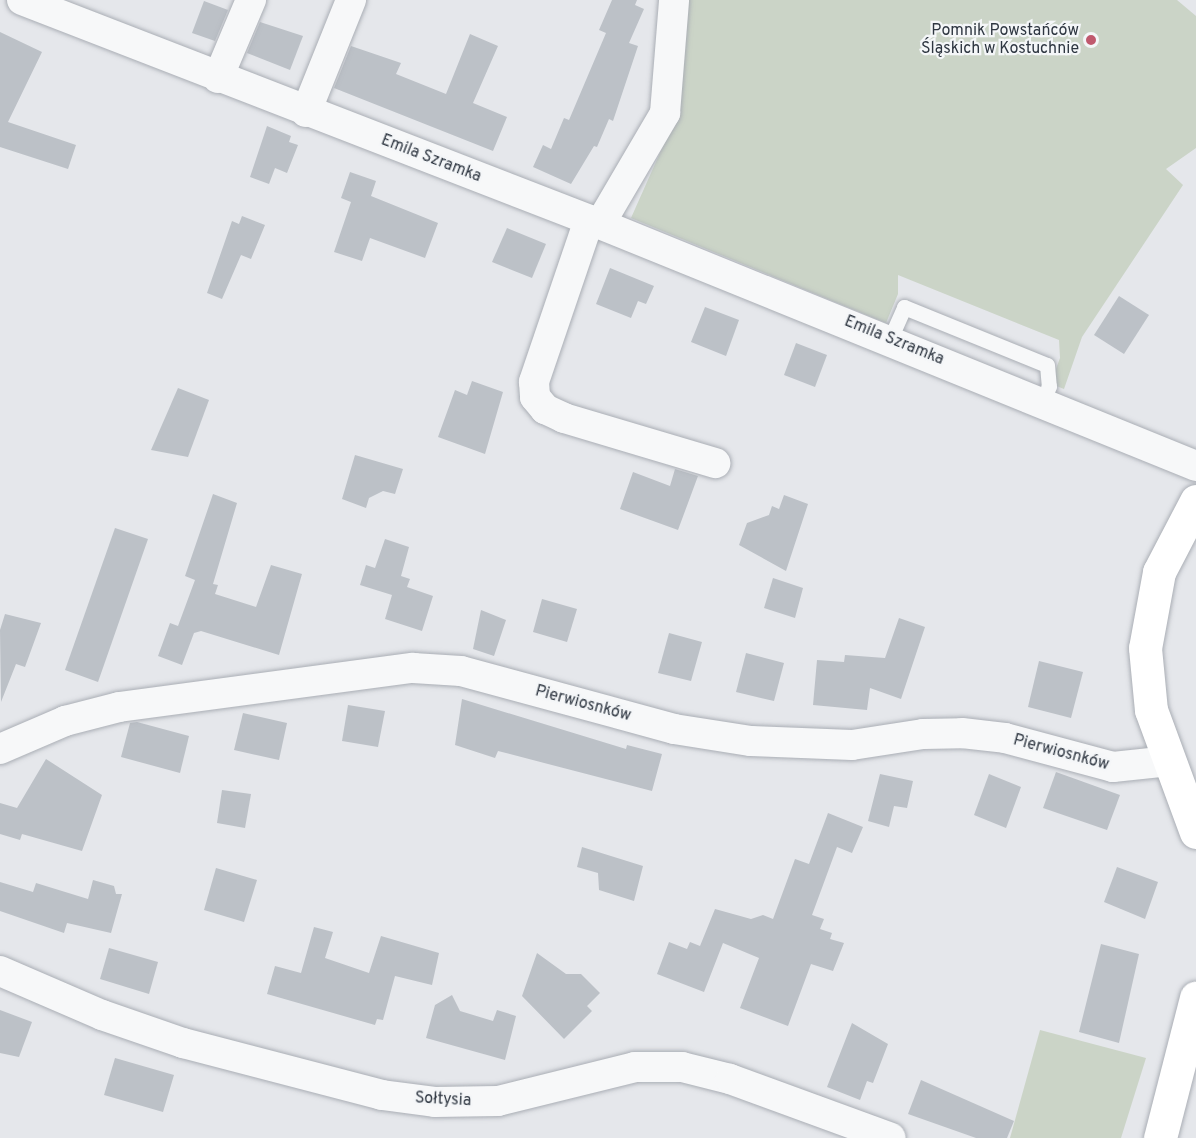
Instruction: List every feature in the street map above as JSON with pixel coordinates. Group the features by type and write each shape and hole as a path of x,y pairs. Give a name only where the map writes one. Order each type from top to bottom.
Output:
{"street":[{"name":"Emila Szramka","path":"22,0 890,339 1043,400 1196,466"},
{"path":"218,78 251,0"},
{"path":"306,112 351,0"},
{"path":"674,0 665,113 595,222 534,382 535,397 545,409 564,418 715,463"},
{"path":"1196,501 1159,572 1147,622 1151,710 1196,832"},
{"name":"Pierwiosnków","path":"0,749 65,721 119,707 413,668 461,671 674,729 751,741 852,746 923,734 962,733 1005,738 1113,767 1170,761"},
{"name":"Sołtysia","path":"0,971 102,1015 183,1043 382,1095 435,1102 498,1101 635,1067 682,1067 730,1079 891,1138"},
{"path":"1160,1138 1196,998"}],"shaded area":[{"path":"686,0 1177,0 1196,16 1196,148 1166,169 1183,185 1082,337 1064,389 1054,385 1053,377 1060,358 1059,340 898,275 898,294 886,323 631,218 679,110"},
{"path":"1040,1030 1146,1058 1121,1138 1010,1138"}],"building":[{"path":"612,0 637,0 635,5 644,9 629,43 638,46 613,121 609,119 597,147 594,146 571,184 533,167 543,145 551,149 564,118 569,120 606,33 599,30"},
{"path":"204,1 228,10 215,41 192,33"},
{"path":"260,22 303,36 290,70 247,53"},
{"path":"0,32 42,52 8,122 76,145 68,169 0,147"},
{"path":"470,34 498,46 473,103 507,117 493,151 334,88 351,46 401,63 396,74 446,94"},
{"path":"267,126 291,136 289,142 298,145 287,173 275,168 269,184 250,177"},
{"path":"350,172 376,181 371,196 438,223 425,258 370,238 362,261 334,252 351,202 341,198"},
{"path":"242,216 265,225 251,259 241,255 222,299 207,293 232,221 239,224"},
{"path":"507,228 546,244 532,278 492,262"},
{"path":"610,268 654,286 646,304 638,301 631,318 596,304"},
{"path":"1119,296 1149,315 1124,354 1094,335"},
{"path":"705,307 739,320 726,356 691,342"},
{"path":"796,343 827,355 815,387 784,375"},
{"path":"472,381 503,392 485,454 438,437 455,390 467,395"},
{"path":"178,388 209,400 188,457 151,450"},
{"path":"355,455 403,469 395,494 383,491 369,498 366,508 342,499"},
{"path":"675,469 698,476 678,530 620,509 633,472 670,486"},
{"path":"213,494 237,503 213,584 218,585 215,594 256,607 271,565 302,574 279,655 201,631 194,633 182,665 158,656 170,623 178,626 195,580 185,576"},
{"path":"784,495 808,504 786,571 739,545 747,523 769,515 772,506 779,509"},
{"path":"115,528 148,539 98,682 65,670"},
{"path":"385,539 409,547 401,576 410,579 407,587 433,596 422,631 385,619 392,595 360,585 366,565 375,568"},
{"path":"773,578 803,588 795,618 764,608"},
{"path":"542,599 577,609 567,642 533,632"},
{"path":"481,610 506,620 494,656 473,649"},
{"path":"5,614 41,623 25,667 16,664 1,702 0,630"},
{"path":"899,618 925,627 901,699 870,688 867,710 813,705 817,660 844,662 845,655 885,658"},
{"path":"669,633 702,642 691,681 658,673"},
{"path":"746,653 784,663 774,701 736,692"},
{"path":"1039,661 1083,672 1071,718 1028,707"},
{"path":"462,699 626,749 627,745 662,754 652,791 498,751 495,758 455,745"},
{"path":"348,705 385,711 378,747 342,741"},
{"path":"243,713 287,723 279,760 234,750"},
{"path":"137,722 189,736 180,773 121,757 130,723"},
{"path":"46,759 102,795 82,851 22,834 20,840 0,834 0,803 17,808"},
{"path":"1056,772 1120,795 1107,830 1043,808"},
{"path":"880,774 913,781 907,808 894,806 889,827 868,821"},
{"path":"989,774 1021,787 1006,828 974,815"},
{"path":"222,790 251,794 245,828 217,823"},
{"path":"828,813 863,827 852,853 837,847 812,915 824,919 820,929 832,933 830,939 844,943 833,971 811,964 788,1026 740,1008 759,958 723,943 704,992 657,974 669,942 687,949 690,942 700,946 715,909 751,919 763,915 773,919 795,859 809,864"},
{"path":"582,847 643,866 634,901 599,890 598,873 577,867"},
{"path":"1117,867 1158,882 1145,919 1104,902"},
{"path":"216,868 257,880 244,922 204,910"},
{"path":"93,880 114,886 116,894 122,894 111,933 67,923 64,933 0,911 0,882 33,892 36,883 88,899"},
{"path":"314,927 333,932 325,958 369,973 381,936 439,953 432,985 395,976 383,1020 377,1019 375,1025 267,994 275,966 301,973"},
{"path":"1101,944 1139,954 1119,1043 1079,1032"},
{"path":"109,948 158,962 149,994 100,979"},
{"path":"537,953 566,974 581,974 600,993 587,1006 592,1011 564,1039 522,996"},
{"path":"452,995 460,1011 493,1021 497,1010 516,1016 505,1060 426,1038 435,1005"},
{"path":"0,1010 32,1022 19,1057 0,1053"},
{"path":"852,1023 888,1044 873,1083 867,1081 860,1100 827,1087"},
{"path":"115,1058 174,1075 163,1112 104,1095"},
{"path":"921,1080 1014,1121 1007,1138 976,1138 908,1114"}],"place":[{"name":"Pomnik Powstańców Śląskich w Kostuchnie","path":"1091,40"}]}
